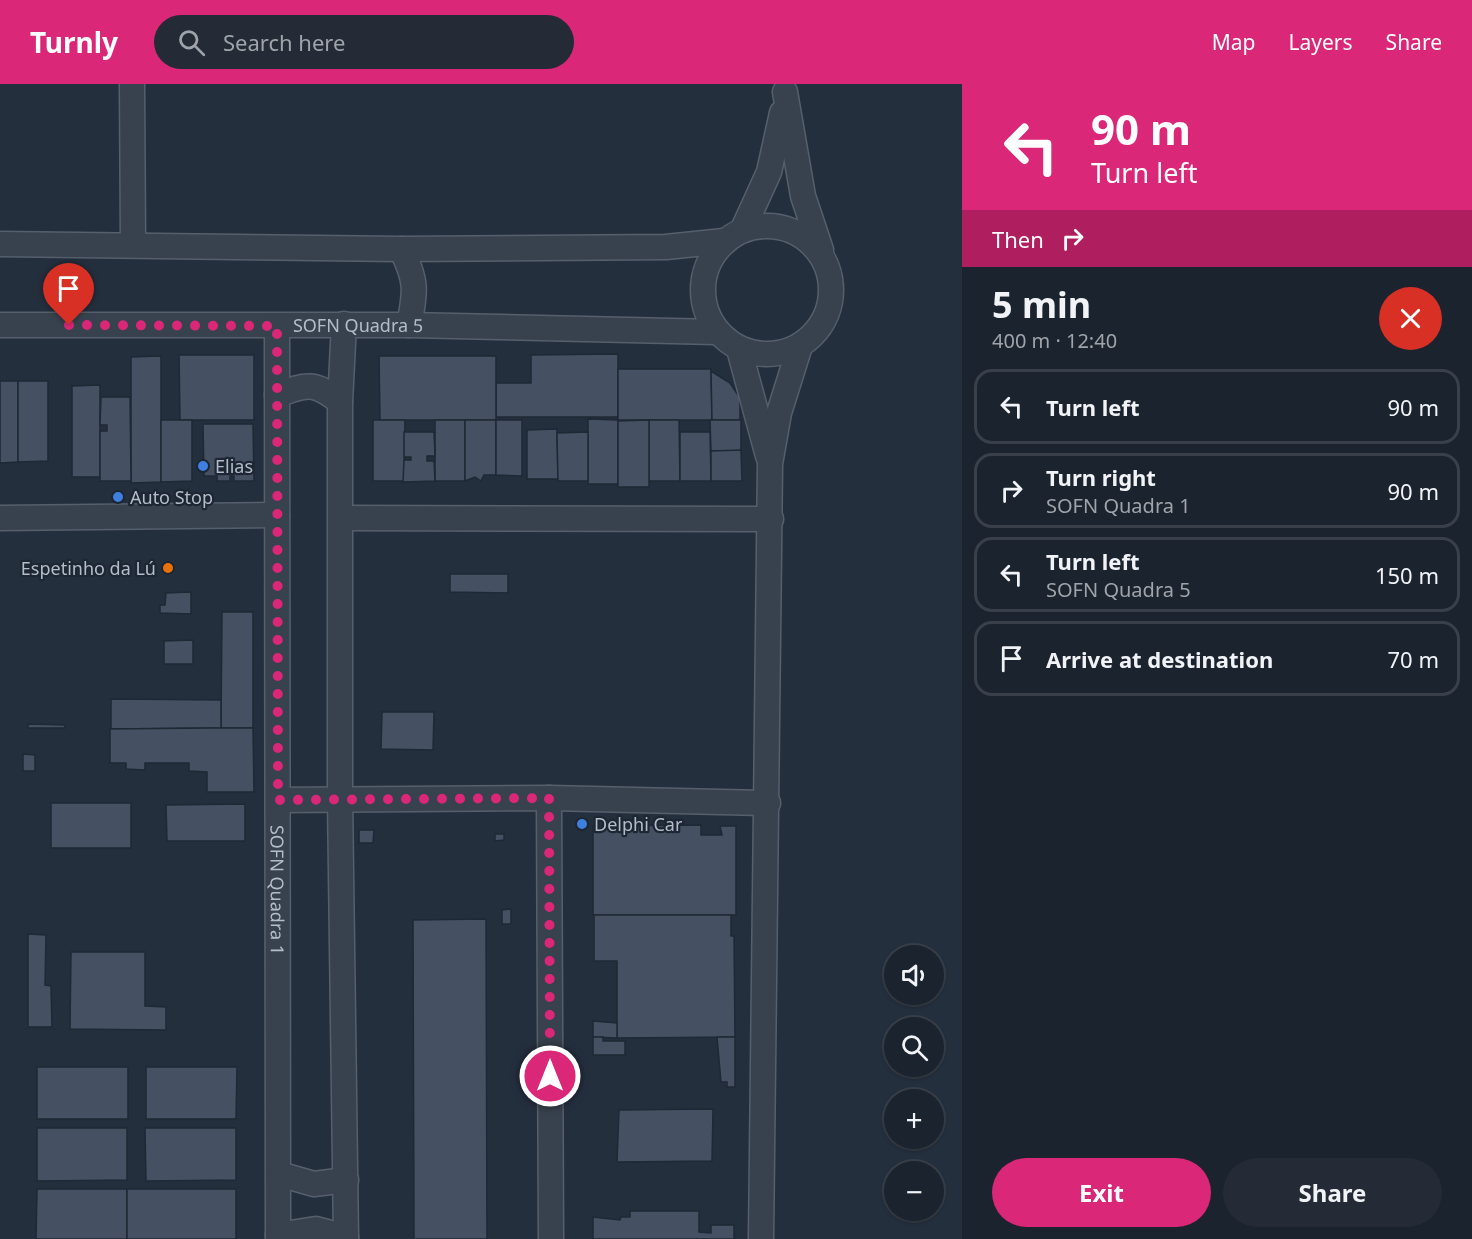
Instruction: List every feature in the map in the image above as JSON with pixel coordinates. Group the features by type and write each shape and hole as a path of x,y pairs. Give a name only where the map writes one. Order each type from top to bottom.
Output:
{"street":[{"path":"132,84 134,244"},
{"path":"785,88 769,172 734,235 705,268 703,301 716,332 739,349 770,355 800,346"},
{"path":"761,1239 768,804 770,464 779,413 800,346 824,322 833,290 803,196 785,88"},
{"path":"0,244 401,249 666,247 734,235 773,225 803,235 824,257"},
{"path":"401,249 413,272 415,284 410,325"},
{"path":"278,1237 316,1229 346,1238 340,799 340,402 344,324"},
{"name":"SOFN Quadra 5","path":"0,325 277,326 344,324 716,332"},
{"name":"SOFN Quadra 1","path":"277,326 278,1237"},
{"path":"739,349 770,464"},
{"path":"277,395 311,385 324,390 340,402"},
{"path":"0,518 277,515"},
{"path":"341,518 771,519"},
{"path":"278,800 549,798 768,804"},
{"path":"549,798 551,1239"},
{"path":"279,1174 314,1184 346,1180"}],"building":[{"path":"618,354 618,417 496,417 496,383 531,383 531,355"},
{"path":"179,355 254,355 254,420 180,420"},
{"path":"161,356 161,482 131,483 131,357"},
{"path":"379,356 496,356 496,420 380,420"},
{"path":"618,369 711,369 712,420 618,420"},
{"path":"711,371 730,383 740,398 740,420 712,420"},
{"path":"0,381 18,381 18,462 0,463"},
{"path":"18,381 48,381 48,461 18,462"},
{"path":"100,385 100,477 72,477 72,386"},
{"path":"101,397 130,397 131,481 100,481 100,431 107,431 107,425 100,425"},
{"path":"588,419 618,420 618,484 588,484"},
{"path":"161,420 192,420 192,481 161,482"},
{"path":"373,420 405,420 404,481 373,481"},
{"path":"435,420 465,420 465,481 435,481"},
{"path":"465,420 496,420 496,475 484,475 481,481 475,477 465,481"},
{"path":"496,420 522,420 522,476 496,475"},
{"path":"649,420 679,420 680,481 649,481"},
{"path":"649,420 649,487 618,487 618,421"},
{"path":"710,420 741,420 741,451 711,451"},
{"path":"203,424 253,424 254,481 234,481 234,476 230,476 230,481 217,481 217,476 204,476"},
{"path":"557,429 558,479 527,479 527,430"},
{"path":"404,432 434,432 435,456 427,456 427,461 434,461 435,481 403,482 404,460 411,460 411,457 404,457"},
{"path":"588,432 588,481 558,481 557,433"},
{"path":"680,432 710,432 711,481 680,481"},
{"path":"741,450 742,481 711,481 711,451"},
{"path":"450,574 508,574 508,593 450,592"},
{"path":"191,592 191,614 160,613 160,605 165,605 166,593"},
{"path":"222,612 253,612 253,728 221,728"},
{"path":"193,640 193,664 164,664 164,641"},
{"path":"111,699 221,700 221,728 111,729"},
{"path":"382,712 434,712 433,750 381,749"},
{"path":"28,724 65,725 65,728 28,728"},
{"path":"253,728 254,792 207,792 207,772 189,771 189,763 145,763 145,770 126,769 126,763 110,763 110,729"},
{"path":"23,754 35,755 35,771 23,771"},
{"path":"51,803 131,803 131,848 51,848"},
{"path":"245,804 245,841 167,841 166,805"},
{"path":"701,825 701,835 722,835 720,826 736,826 736,915 593,915 593,826"},
{"path":"359,830 374,830 373,843 359,843"},
{"path":"495,834 504,834 504,840 495,841"},
{"path":"511,909 511,924 502,924 502,910"},
{"path":"594,915 731,915 731,936 734,936 735,1037 617,1038 617,961 594,961"},
{"path":"486,919 487,1239 414,1239 413,920"},
{"path":"28,934 46,935 45,985 51,986 52,1027 28,1027"},
{"path":"71,952 145,952 145,1006 166,1007 166,1030 70,1029"},
{"path":"593,1021 617,1023 617,1038 593,1037"},
{"path":"593,1037 603,1037 603,1041 625,1041 625,1055 593,1055"},
{"path":"717,1037 735,1037 735,1087 727,1087 727,1082 721,1082"},
{"path":"37,1067 128,1067 128,1119 37,1119"},
{"path":"146,1067 237,1067 236,1119 146,1119"},
{"path":"713,1109 712,1161 617,1162 619,1110"},
{"path":"37,1128 127,1128 127,1180 37,1181"},
{"path":"145,1128 236,1128 236,1180 146,1181"},
{"path":"37,1189 127,1189 127,1239 36,1239"},
{"path":"127,1189 236,1189 236,1239 127,1239"},
{"path":"630,1211 699,1211 699,1232 711,1233 711,1225 734,1225 734,1239 593,1239 593,1217 620,1220 621,1217 630,1217"}],"place":[{"name":"Elias","path":"203,466"},
{"name":"Auto Stop","path":"118,497"},
{"name":"Espetinho da Lú","path":"168,568"},
{"name":"Delphi Car","path":"582,824"}],"route":[{"path":"69,325 277,326 278,800 549,798 550,1076"}]}
